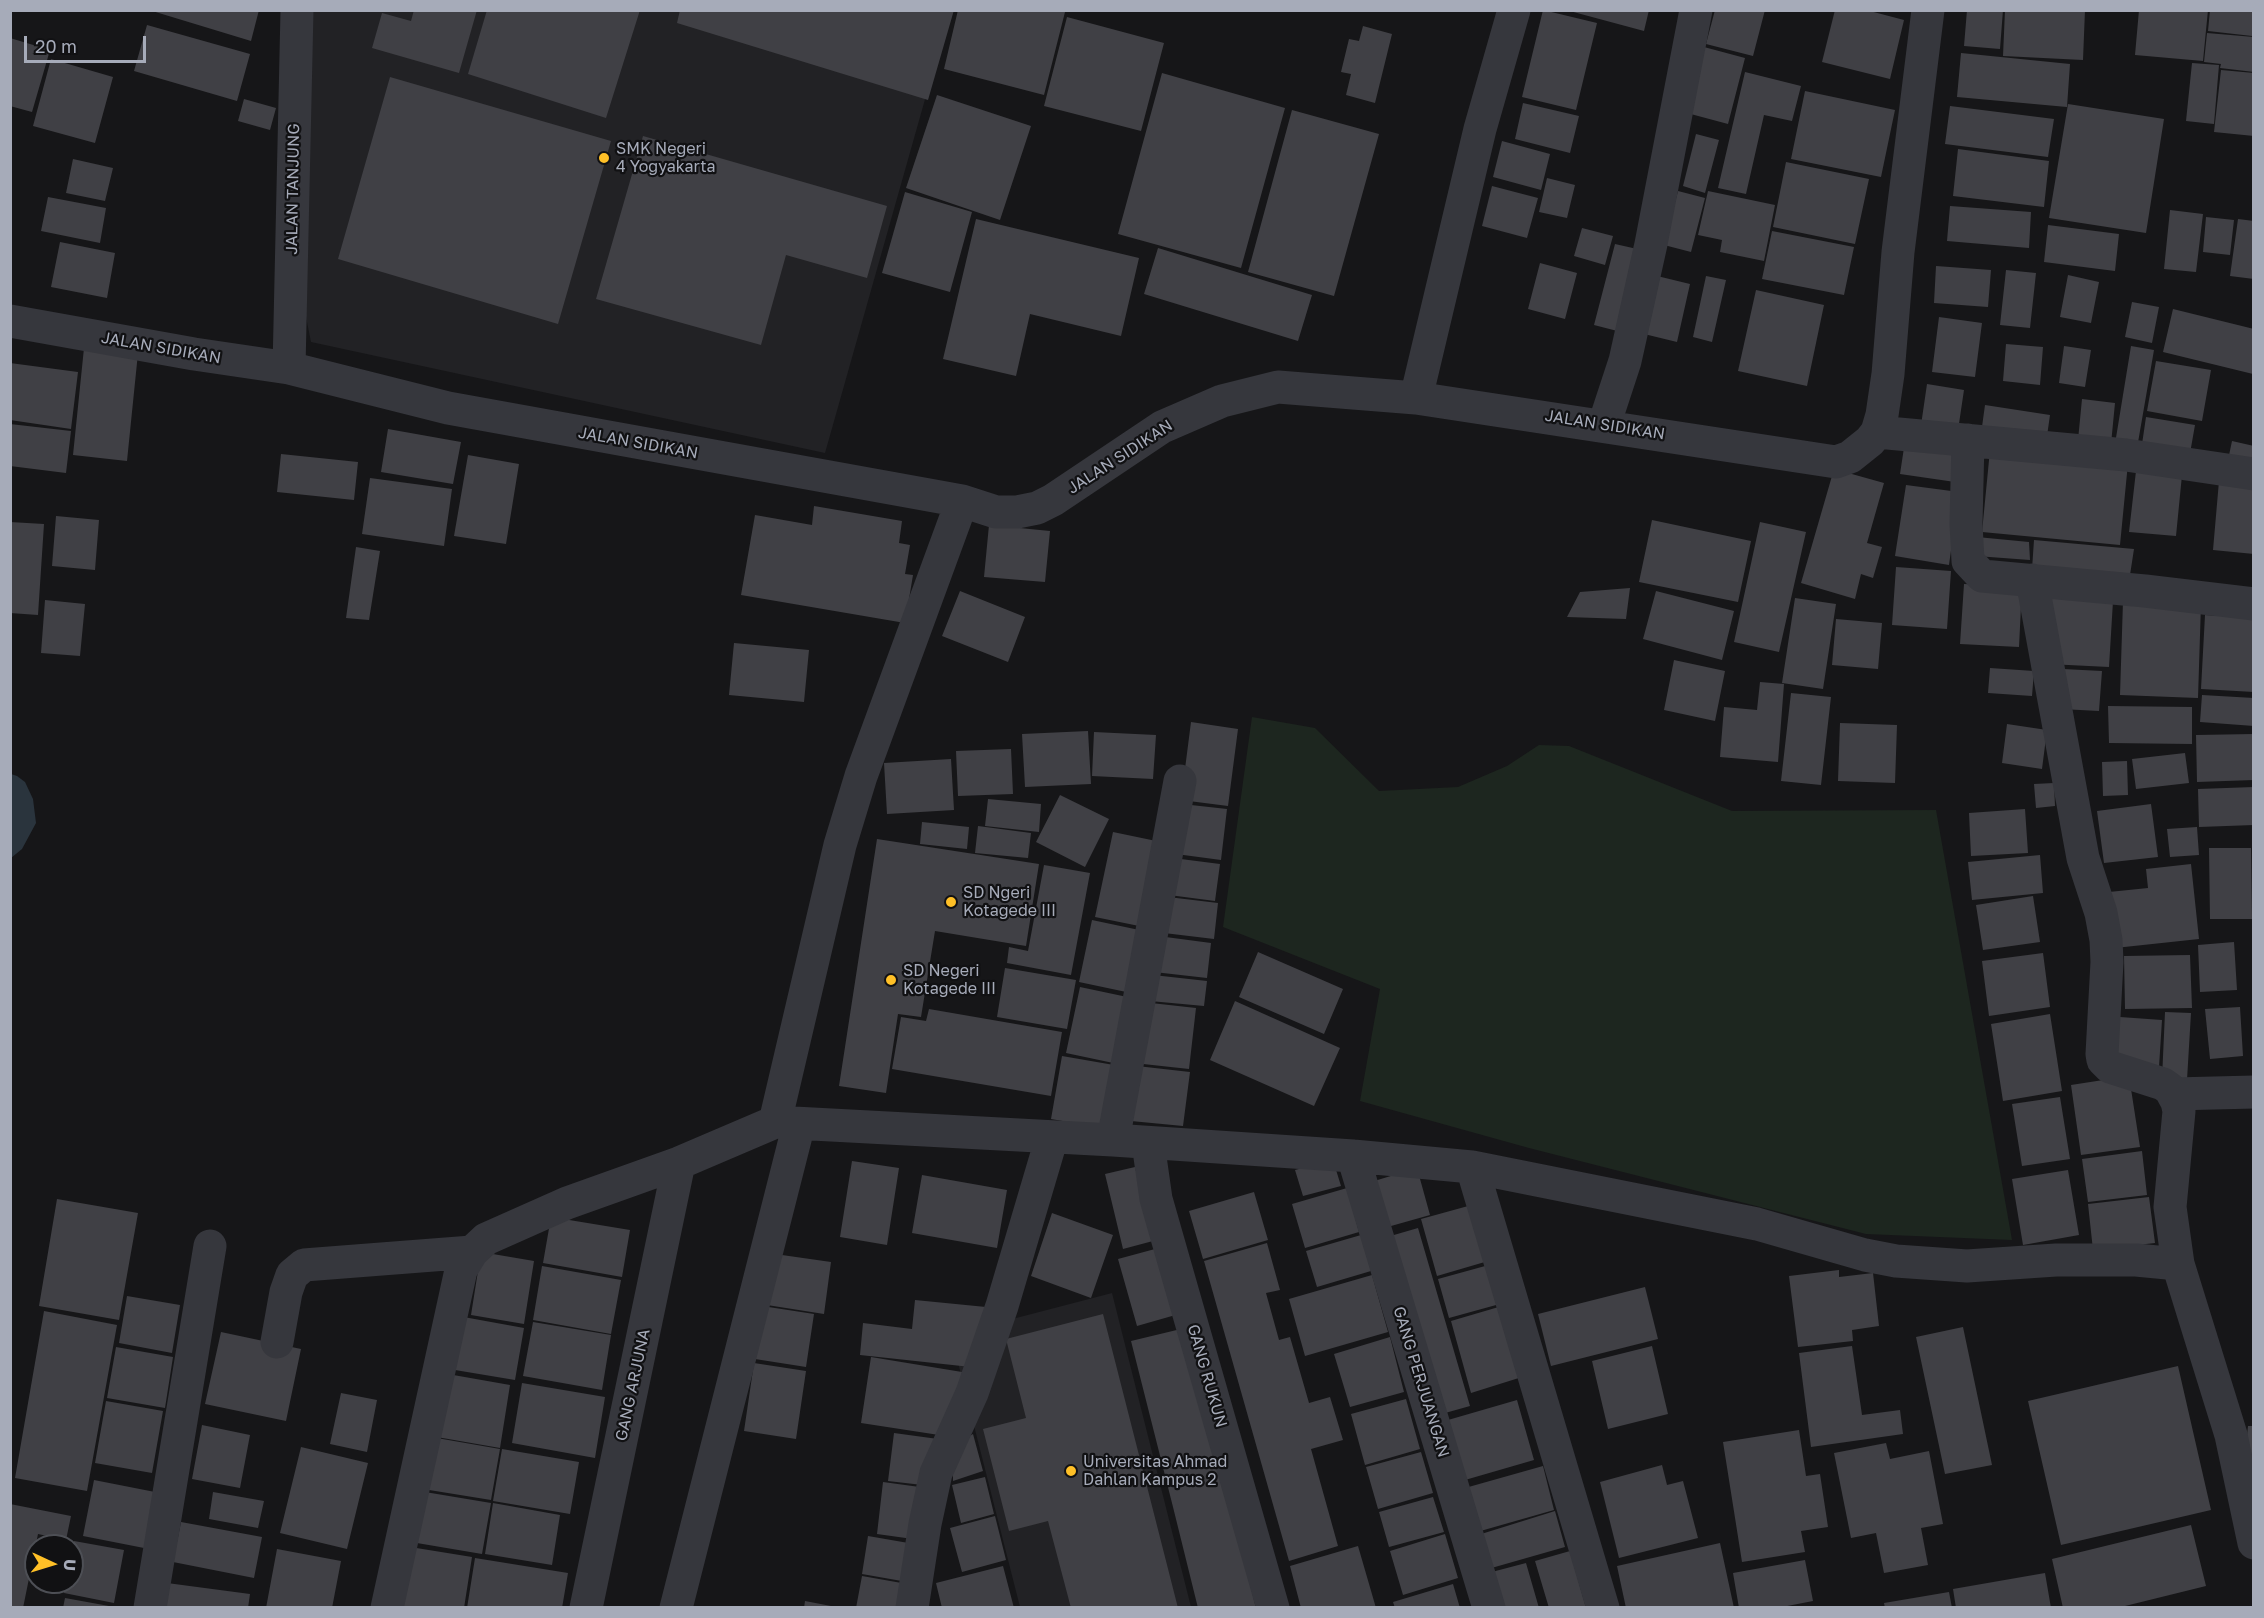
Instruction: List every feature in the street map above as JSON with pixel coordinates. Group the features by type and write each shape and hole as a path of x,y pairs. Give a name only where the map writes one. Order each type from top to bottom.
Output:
{"street":[{"name":"JALAN TANJUNG","path":"289,368 297,10"},
{"path":"1416,398 1480,129 1514,10"},
{"path":"1604,425 1625,361 1653,232 1696,10"},
{"path":"1928,10 1898,252 1888,374 1877,432 2126,455 2253,474"},
{"name":"JALAN SIDIKAN","path":"10,321 194,354 289,368 448,408 962,501 996,512 1017,512 1037,508 1053,500 1162,427 1222,401 1278,387 1416,398 1836,462 1860,451 1877,432"},
{"path":"1968,440 1966,524 1968,561 1982,576 2145,591 2253,604"},
{"path":"676,1608 787,1123 824,911 861,777 962,501"},
{"path":"2032,580 2083,858 2101,913 2106,940 2103,1060 2110,1067 2163,1084 2175,1094 2179,1111 2170,1207 2178,1264 2231,1435 2253,1543"},
{"path":"1113,1140 1180,781"},
{"path":"2175,1094 2253,1092"},
{"path":"387,1608 461,1270 472,1252 486,1239 567,1203 787,1123 1113,1140 1353,1156 1473,1167 1757,1224 1865,1255 1896,1261 1967,1266 2056,1260 2136,1260 2178,1264"},
{"path":"912,1608 925,1524 936,1473 972,1393 1002,1306 1052,1137"},
{"name":"GANG RUKUN","path":"1148,1143 1156,1199 1273,1608"},
{"name":"GANG PERJUANGAN","path":"1353,1156 1489,1608"},
{"name":"GANG ARJUNA","path":"586,1608 679,1163"},
{"path":"1473,1167 1603,1608"},
{"path":"150,1608 210,1246"},
{"path":"278,1342 292,1275 304,1265 472,1252"}],"shaded area":[{"name":"SMK Negeri 4 Yogyakarta","path":"299,11 950,11 825,453 311,342 295,262"},
{"path":"1252,717 1315,728 1379,791 1458,787 1507,766 1539,745 1569,746 1732,811 1936,810 2012,1240 1866,1234 1529,1148 1360,1101 1380,989 1223,927"},
{"path":"11,774 25,782 33,799 36,823 22,849 11,858"},
{"name":"Universitas Ahmad Dahlan Kampus 2","path":"1112,1293 1191,1607 1020,1607 951,1335"}],"building":[{"path":"149,10 259,10 251,41"},
{"path":"414,10 477,10 459,73 372,48 382,13 411,21"},
{"path":"487,10 640,10 606,118 468,74"},
{"path":"680,10 954,10 928,100 677,23"},
{"path":"958,10 1059,10 1065,12 1044,95 944,69"},
{"path":"1543,10 1597,23 1576,110 1522,97"},
{"path":"1566,10 1649,10 1644,31"},
{"path":"1715,10 1765,10 1753,56 1706,44"},
{"path":"1835,10 1866,10 1904,20 1890,79 1822,62"},
{"path":"1967,10 2003,10 2000,49 1964,46"},
{"path":"2005,10 2085,10 2083,60 2003,56"},
{"path":"2139,10 2208,10 2203,61 2135,55"},
{"path":"2210,10 2254,10 2252,36 2208,31"},
{"path":"1067,17 1164,43 1141,131 1044,106"},
{"path":"147,25 250,54 237,101 134,71"},
{"path":"1363,26 1392,34 1375,103 1346,95 1351,74 1341,72 1349,39 1359,41"},
{"path":"2207,33 2254,37 2254,72 2220,68 2221,64 2204,62"},
{"path":"10,38 50,50 32,112 10,106"},
{"path":"1704,47 1745,58 1728,124 1687,113"},
{"path":"1961,53 2070,64 2067,107 1957,97"},
{"path":"51,59 113,77 95,143 33,126"},
{"path":"2192,63 2219,65 2214,124 2186,121"},
{"path":"2221,70 2254,73 2254,136 2214,132"},
{"path":"1745,72 1801,86 1792,121 1764,115 1746,194 1718,188"},
{"path":"1162,73 1285,108 1241,268 1118,234"},
{"path":"390,77 611,141 558,324 338,259"},
{"path":"1805,91 1895,110 1881,177 1791,159"},
{"path":"937,95 1031,126 1000,220 906,188"},
{"path":"244,99 276,108 270,130 238,121"},
{"path":"1523,103 1579,116 1570,153 1515,139"},
{"path":"2068,104 2164,119 2146,233 2049,218"},
{"path":"1950,106 2054,119 2048,157 1945,144"},
{"path":"1292,110 1379,134 1334,296 1248,272"},
{"path":"1696,134 1719,140 1705,193 1683,186"},
{"path":"643,136 887,206 867,278 786,255 761,345 596,299"},
{"path":"1502,141 1550,154 1541,190 1493,177"},
{"path":"1958,149 2049,161 2044,207 1953,196"},
{"path":"73,159 113,168 105,201 66,193"},
{"path":"1786,162 1869,179 1855,244 1773,227"},
{"path":"1547,178 1575,185 1567,218 1539,212"},
{"path":"1492,186 1538,198 1527,238 1482,226"},
{"path":"1678,191 1705,198 1691,252 1664,245"},
{"path":"1708,191 1775,205 1764,261 1720,252 1722,240 1698,235"},
{"path":"905,192 972,212 950,292 882,273"},
{"path":"48,197 106,208 100,243 41,231"},
{"path":"1950,206 2031,212 2029,248 1947,241"},
{"path":"2170,210 2203,214 2196,272 2164,269"},
{"path":"2206,217 2234,220 2230,255 2203,252"},
{"path":"976,219 1139,258 1121,336 1030,314 1016,376 943,359"},
{"path":"2238,219 2254,221 2254,279 2230,276"},
{"path":"2048,225 2119,234 2115,271 2044,262"},
{"path":"1582,228 1613,236 1605,265 1574,256"},
{"path":"1772,231 1854,247 1844,295 1762,279"},
{"path":"60,242 115,253 107,298 51,287"},
{"path":"1615,244 1646,251 1625,333 1594,325"},
{"path":"1158,248 1312,295 1298,341 1144,294"},
{"path":"1540,263 1577,273 1565,319 1528,309"},
{"path":"1936,266 1991,270 1988,307 1934,303"},
{"path":"2006,270 2036,273 2030,328 2000,325"},
{"path":"1653,275 1690,284 1677,342 1640,333"},
{"path":"2068,275 2099,282 2091,323 2060,317"},
{"path":"1706,276 1726,280 1712,342 1693,337"},
{"path":"1756,290 1824,305 1807,386 1738,371"},
{"path":"2132,302 2159,307 2152,343 2125,337"},
{"path":"2173,309 2254,329 2253,374 2163,352"},
{"path":"1939,317 1982,323 1975,377 1932,372"},
{"path":"2006,344 2043,347 2040,385 2003,381"},
{"path":"2064,346 2091,350 2085,387 2059,383"},
{"path":"2131,346 2154,350 2136,454 2114,450"},
{"path":"84,348 138,353 127,461 73,455"},
{"path":"2156,361 2211,370 2202,421 2147,411"},
{"path":"10,363 78,372 71,429 10,420"},
{"path":"1927,384 1964,390 1957,437 1920,432"},
{"path":"2082,399 2115,403 2111,444 2078,440"},
{"path":"1985,405 2050,415 2046,443 1981,434"},
{"path":"2146,417 2195,425 2189,459 2141,451"},
{"path":"10,424 71,431 66,473 10,466"},
{"path":"388,429 461,442 453,484 381,472"},
{"path":"1905,441 1960,449 1955,482 1900,474"},
{"path":"2232,441 2254,446 2254,465 2228,460"},
{"path":"1990,450 2128,463 2120,545 1982,532"},
{"path":"281,454 358,462 354,500 277,492"},
{"path":"468,455 519,464 506,544 454,536"},
{"path":"1834,469 1884,483 1867,543 1882,547 1873,578 1861,574 1855,599 1801,583"},
{"path":"2136,471 2182,475 2176,536 2129,532"},
{"path":"370,478 452,489 444,546 362,534"},
{"path":"2219,481 2254,484 2254,554 2213,550"},
{"path":"1906,485 1959,492 1949,565 1895,556"},
{"path":"814,506 902,521 899,543 910,545 905,574 913,575 905,623 741,595 755,515 812,525"},
{"path":"56,516 99,520 95,570 52,566"},
{"path":"1652,520 1751,541 1738,602 1639,582"},
{"path":"10,522 44,524 38,615 10,613"},
{"path":"1760,522 1806,532 1779,652 1734,642"},
{"path":"989,525 1050,531 1045,582 984,577"},
{"path":"1977,537 2029,542 2030,560 1976,556"},
{"path":"2034,540 2134,549 2130,575 2032,569"},
{"path":"356,547 380,551 369,620 346,618"},
{"path":"1896,567 1951,571 1947,629 1892,625"},
{"path":"1964,584 2022,586 2019,647 1960,644"},
{"path":"1630,588 1626,619 1567,617 1580,592"},
{"path":"960,591 1025,617 1008,662 942,636"},
{"path":"1656,591 1734,611 1722,660 1643,639"},
{"path":"2052,597 2113,601 2109,667 2048,664"},
{"path":"1795,598 1836,604 1823,689 1782,683"},
{"path":"45,600 85,604 80,656 41,653"},
{"path":"2123,601 2201,604 2198,698 2120,695"},
{"path":"2205,615 2254,618 2254,692 2201,689"},
{"path":"1836,619 1882,623 1878,669 1832,665"},
{"path":"734,643 809,650 804,702 729,695"},
{"path":"1674,660 1725,671 1715,721 1664,710"},
{"path":"1990,668 2034,671 2032,696 1988,693"},
{"path":"2063,669 2102,671 2099,711 2061,709"},
{"path":"1760,682 1784,684 1778,762 1720,757 1724,707 1757,710"},
{"path":"1791,693 1831,697 1821,785 1781,781"},
{"path":"2202,695 2254,698 2254,726 2200,722"},
{"path":"2108,706 2192,707 2192,744 2109,743"},
{"path":"1191,722 1238,729 1228,806 1181,800"},
{"path":"1840,723 1897,725 1895,783 1838,781"},
{"path":"2007,724 2047,730 2042,769 2002,763"},
{"path":"1088,731 1091,784 1025,787 1022,734"},
{"path":"1094,732 1156,735 1153,779 1092,776"},
{"path":"2254,734 2254,780 2197,782 2196,735"},
{"path":"1011,749 1013,794 958,796 956,751"},
{"path":"2185,753 2189,783 2136,789 2132,759"},
{"path":"951,759 954,810 887,814 884,763"},
{"path":"2127,761 2128,795 2103,796 2102,762"},
{"path":"2054,783 2055,806 2036,808 2034,784"},
{"path":"2254,787 2254,825 2199,827 2198,789"},
{"path":"1060,795 1109,819 1085,867 1036,842"},
{"path":"988,799 1041,804 1039,832 985,826"},
{"path":"1182,804 1227,809 1221,860 1176,854"},
{"path":"2151,804 2158,857 2104,863 2097,811"},
{"path":"2025,809 2028,853 1971,856 1969,813"},
{"path":"922,822 969,827 967,849 920,844"},
{"path":"978,826 1031,833 1028,858 975,853"},
{"path":"2197,827 2199,855 2170,857 2167,829"},
{"path":"1113,832 1161,842 1144,927 1095,917"},
{"name":"SD Negeri Kotagede III","path":"877,839 1039,864 1026,946 935,931 921,1017 898,1014 886,1093 839,1086"},
{"path":"2209,848 2251,848 2252,919 2210,919"},
{"path":"2040,855 2043,893 1972,900 1968,862"},
{"path":"1173,858 1220,864 1215,901 1169,895"},
{"path":"2191,864 2199,939 2115,948 2109,892 2148,888 2146,869"},
{"path":"1044,865 1090,873 1071,975 1007,963 1009,947 1028,951"},
{"path":"2033,896 2040,942 1983,950 1976,905"},
{"path":"1168,897 1218,903 1214,939 1164,933"},
{"path":"1092,920 1144,931 1131,993 1079,982"},
{"path":"1158,936 1211,943 1207,978 1154,972"},
{"path":"2234,942 2237,990 2200,992 2198,945"},
{"path":"1258,952 1343,989 1324,1034 1239,997"},
{"path":"2043,953 2050,1007 1989,1016 1982,961"},
{"path":"2190,955 2192,1008 2125,1009 2124,956"},
{"path":"1005,968 1076,980 1067,1029 997,1017"},
{"path":"1153,975 1207,981 1204,1006 1150,1001"},
{"path":"1080,987 1132,998 1118,1064 1066,1053"},
{"path":"1235,1001 1340,1048 1314,1106 1210,1060"},
{"path":"1142,1002 1196,1008 1189,1069 1134,1063"},
{"path":"2240,1007 2243,1056 2210,1059 2205,1009"},
{"path":"929,1009 1062,1032 1051,1096 892,1069 901,1017 926,1021"},
{"path":"2165,1012 2191,1013 2187,1080 2162,1079"},
{"path":"2050,1014 2062,1091 2003,1101 1991,1024"},
{"path":"2120,1017 2162,1020 2159,1067 2116,1064"},
{"path":"1062,1056 1114,1065 1103,1128 1051,1119"},
{"path":"1137,1066 1190,1072 1183,1126 1131,1121"},
{"path":"2129,1076 2140,1147 2081,1155 2071,1085"},
{"path":"2060,1097 2070,1159 2022,1166 2012,1104"},
{"path":"2142,1151 2147,1195 2088,1202 2082,1159"},
{"path":"1333,1160 1341,1186 1303,1196 1295,1170"},
{"path":"852,1161 899,1168 887,1245 840,1237"},
{"path":"1135,1167 1153,1241 1123,1249 1105,1174"},
{"path":"1417,1168 1430,1215 1384,1228 1371,1182"},
{"path":"2068,1170 2079,1235 2023,1245 2012,1179"},
{"path":"922,1175 1007,1190 997,1248 912,1233"},
{"path":"1347,1188 1359,1232 1305,1248 1292,1204"},
{"path":"1254,1192 1268,1240 1203,1259 1189,1211"},
{"path":"2149,1197 2155,1243 2093,1250 2088,1204"},
{"path":"57,1199 138,1213 119,1320 39,1306"},
{"path":"1479,1203 1495,1259 1437,1276 1421,1219"},
{"path":"1052,1213 1113,1235 1091,1298 1031,1276"},
{"path":"551,1217 630,1230 622,1277 543,1263"},
{"path":"1418,1228 1470,1406 1438,1415 1387,1237"},
{"path":"1361,1235 1371,1271 1317,1287 1306,1251"},
{"path":"1267,1243 1280,1290 1266,1293 1279,1340 1290,1337 1309,1403 1330,1397 1343,1440 1311,1449 1338,1546 1289,1561 1204,1261"},
{"path":"1166,1246 1186,1312 1137,1326 1118,1259"},
{"path":"481,1252 534,1261 524,1324 471,1315"},
{"path":"775,1254 831,1262 824,1314 767,1305"},
{"path":"1496,1263 1507,1302 1449,1318 1438,1279"},
{"path":"542,1266 621,1280 611,1334 533,1320"},
{"path":"1839,1270 1839,1277 1873,1273 1879,1326 1852,1330 1853,1341 1798,1347 1789,1276"},
{"path":"1372,1275 1388,1332 1305,1356 1289,1299"},
{"path":"1645,1287 1658,1339 1551,1366 1538,1314"},
{"path":"127,1296 180,1305 172,1353 119,1343"},
{"path":"915,1300 986,1307 980,1368 860,1355 863,1323 912,1329"},
{"path":"762,1306 814,1314 806,1367 755,1359"},
{"path":"1502,1306 1522,1377 1471,1393 1451,1321"},
{"path":"44,1311 117,1325 87,1491 15,1478"},
{"name":"Universitas Ahmad Dahlan Kampus 2","path":"1103,1314 1178,1608 1071,1608 1048,1521 1009,1531 983,1429 1026,1418 1006,1339"},
{"path":"458,1316 524,1328 515,1380 449,1369"},
{"path":"533,1322 611,1335 602,1390 523,1376"},
{"path":"1963,1327 1992,1465 1945,1474 1916,1337"},
{"path":"1185,1328 1256,1608 1198,1608 1131,1341"},
{"path":"221,1332 301,1349 286,1421 205,1404"},
{"path":"1390,1337 1404,1392 1350,1407 1334,1354"},
{"path":"1652,1346 1668,1414 1608,1429 1592,1361"},
{"path":"1852,1346 1862,1415 1900,1410 1903,1434 1811,1447 1799,1353"},
{"path":"116,1347 173,1357 165,1408 107,1398"},
{"path":"871,1357 962,1372 952,1437 861,1423"},
{"path":"754,1363 806,1371 796,1439 744,1431"},
{"path":"2178,1366 2211,1510 2061,1545 2028,1401"},
{"path":"442,1373 510,1385 500,1448 431,1436"},
{"path":"522,1383 605,1397 595,1458 512,1443"},
{"path":"341,1393 377,1400 367,1452 330,1444"},
{"path":"1406,1399 1420,1449 1365,1465 1351,1414"},
{"path":"1517,1400 1534,1460 1465,1480 1448,1420"},
{"path":"106,1401 163,1411 152,1473 95,1463"},
{"path":"202,1425 250,1435 240,1488 192,1479"},
{"path":"2248,1426 2254,1426 2254,1473 2243,1472"},
{"path":"1799,1430 1806,1476 1820,1474 1828,1527 1801,1531 1805,1552 1742,1562 1723,1442"},
{"path":"894,1433 938,1439 931,1486 888,1481"},
{"path":"973,1434 983,1471 953,1481 953,1446"},
{"path":"431,1437 500,1449 491,1500 423,1489"},
{"path":"1886,1443 1890,1459 1929,1451 1943,1524 1921,1528 1928,1565 1884,1573 1876,1533 1851,1538 1834,1453"},
{"path":"301,1447 368,1463 347,1549 280,1533"},
{"path":"502,1449 579,1462 570,1514 493,1501"},
{"path":"1421,1452 1433,1493 1378,1509 1366,1467"},
{"path":"1662,1465 1667,1485 1683,1481 1698,1538 1619,1558 1600,1482"},
{"path":"1543,1466 1554,1510 1477,1532 1465,1488"},
{"path":"985,1477 994,1514 961,1523 952,1485"},
{"path":"94,1480 155,1492 144,1548 84,1536"},
{"path":"883,1482 927,1488 920,1540 877,1534"},
{"path":"413,1490 491,1503 482,1554 405,1541"},
{"path":"213,1492 264,1501 258,1528 209,1519"},
{"path":"1433,1497 1444,1532 1389,1547 1379,1512"},
{"path":"493,1503 560,1515 552,1565 485,1554"},
{"path":"10,1504 71,1516 67,1534 24,1534 24,1594 26,1594 23,1608 10,1608"},
{"path":"1555,1511 1565,1547 1488,1569 1478,1535"},
{"path":"995,1516 1006,1560 962,1572 950,1528"},
{"path":"181,1522 262,1537 254,1578 173,1562"},
{"path":"2191,1525 2206,1586 2117,1608 2063,1608 2052,1559"},
{"path":"1445,1534 1458,1578 1403,1595 1390,1551"},
{"path":"868,1536 920,1545 913,1583 862,1574"},
{"path":"84,1543 124,1550 114,1603 69,1594 84,1594"},
{"path":"1720,1543 1734,1608 1626,1608 1617,1566"},
{"path":"404,1546 472,1557 464,1608 394,1608"},
{"path":"1358,1546 1376,1608 1301,1608 1290,1566"},
{"path":"277,1549 341,1561 332,1608 266,1608"},
{"path":"1570,1551 1586,1608 1549,1608 1535,1561"},
{"path":"475,1558 568,1573 562,1608 467,1608"},
{"path":"1805,1560 1813,1601 1777,1608 1739,1608 1733,1573"},
{"path":"1526,1563 1539,1608 1497,1608 1488,1573"},
{"path":"1003,1566 1014,1608 942,1608 936,1583"},
{"path":"2045,1573 2051,1608 1956,1608 1953,1589"},
{"path":"862,1576 913,1585 909,1608 856,1608"},
{"path":"167,1583 250,1594 248,1608 165,1608"},
{"path":"1453,1584 1460,1608 1395,1608 1393,1602"},
{"path":"1949,1592 1952,1608 1885,1608 1884,1603"},
{"path":"65,1598 109,1606 109,1608 63,1608"},
{"path":"805,1601 831,1606 830,1608 804,1608"}],"place":[{"name":"SMK Negeri 4 Yogyakarta","path":"604,158"},
{"name":"SD Ngeri Kotagede III","path":"951,902"},
{"name":"SD Negeri Kotagede III","path":"891,980"},
{"name":"Universitas Ahmad Dahlan Kampus 2","path":"1071,1471"}]}
